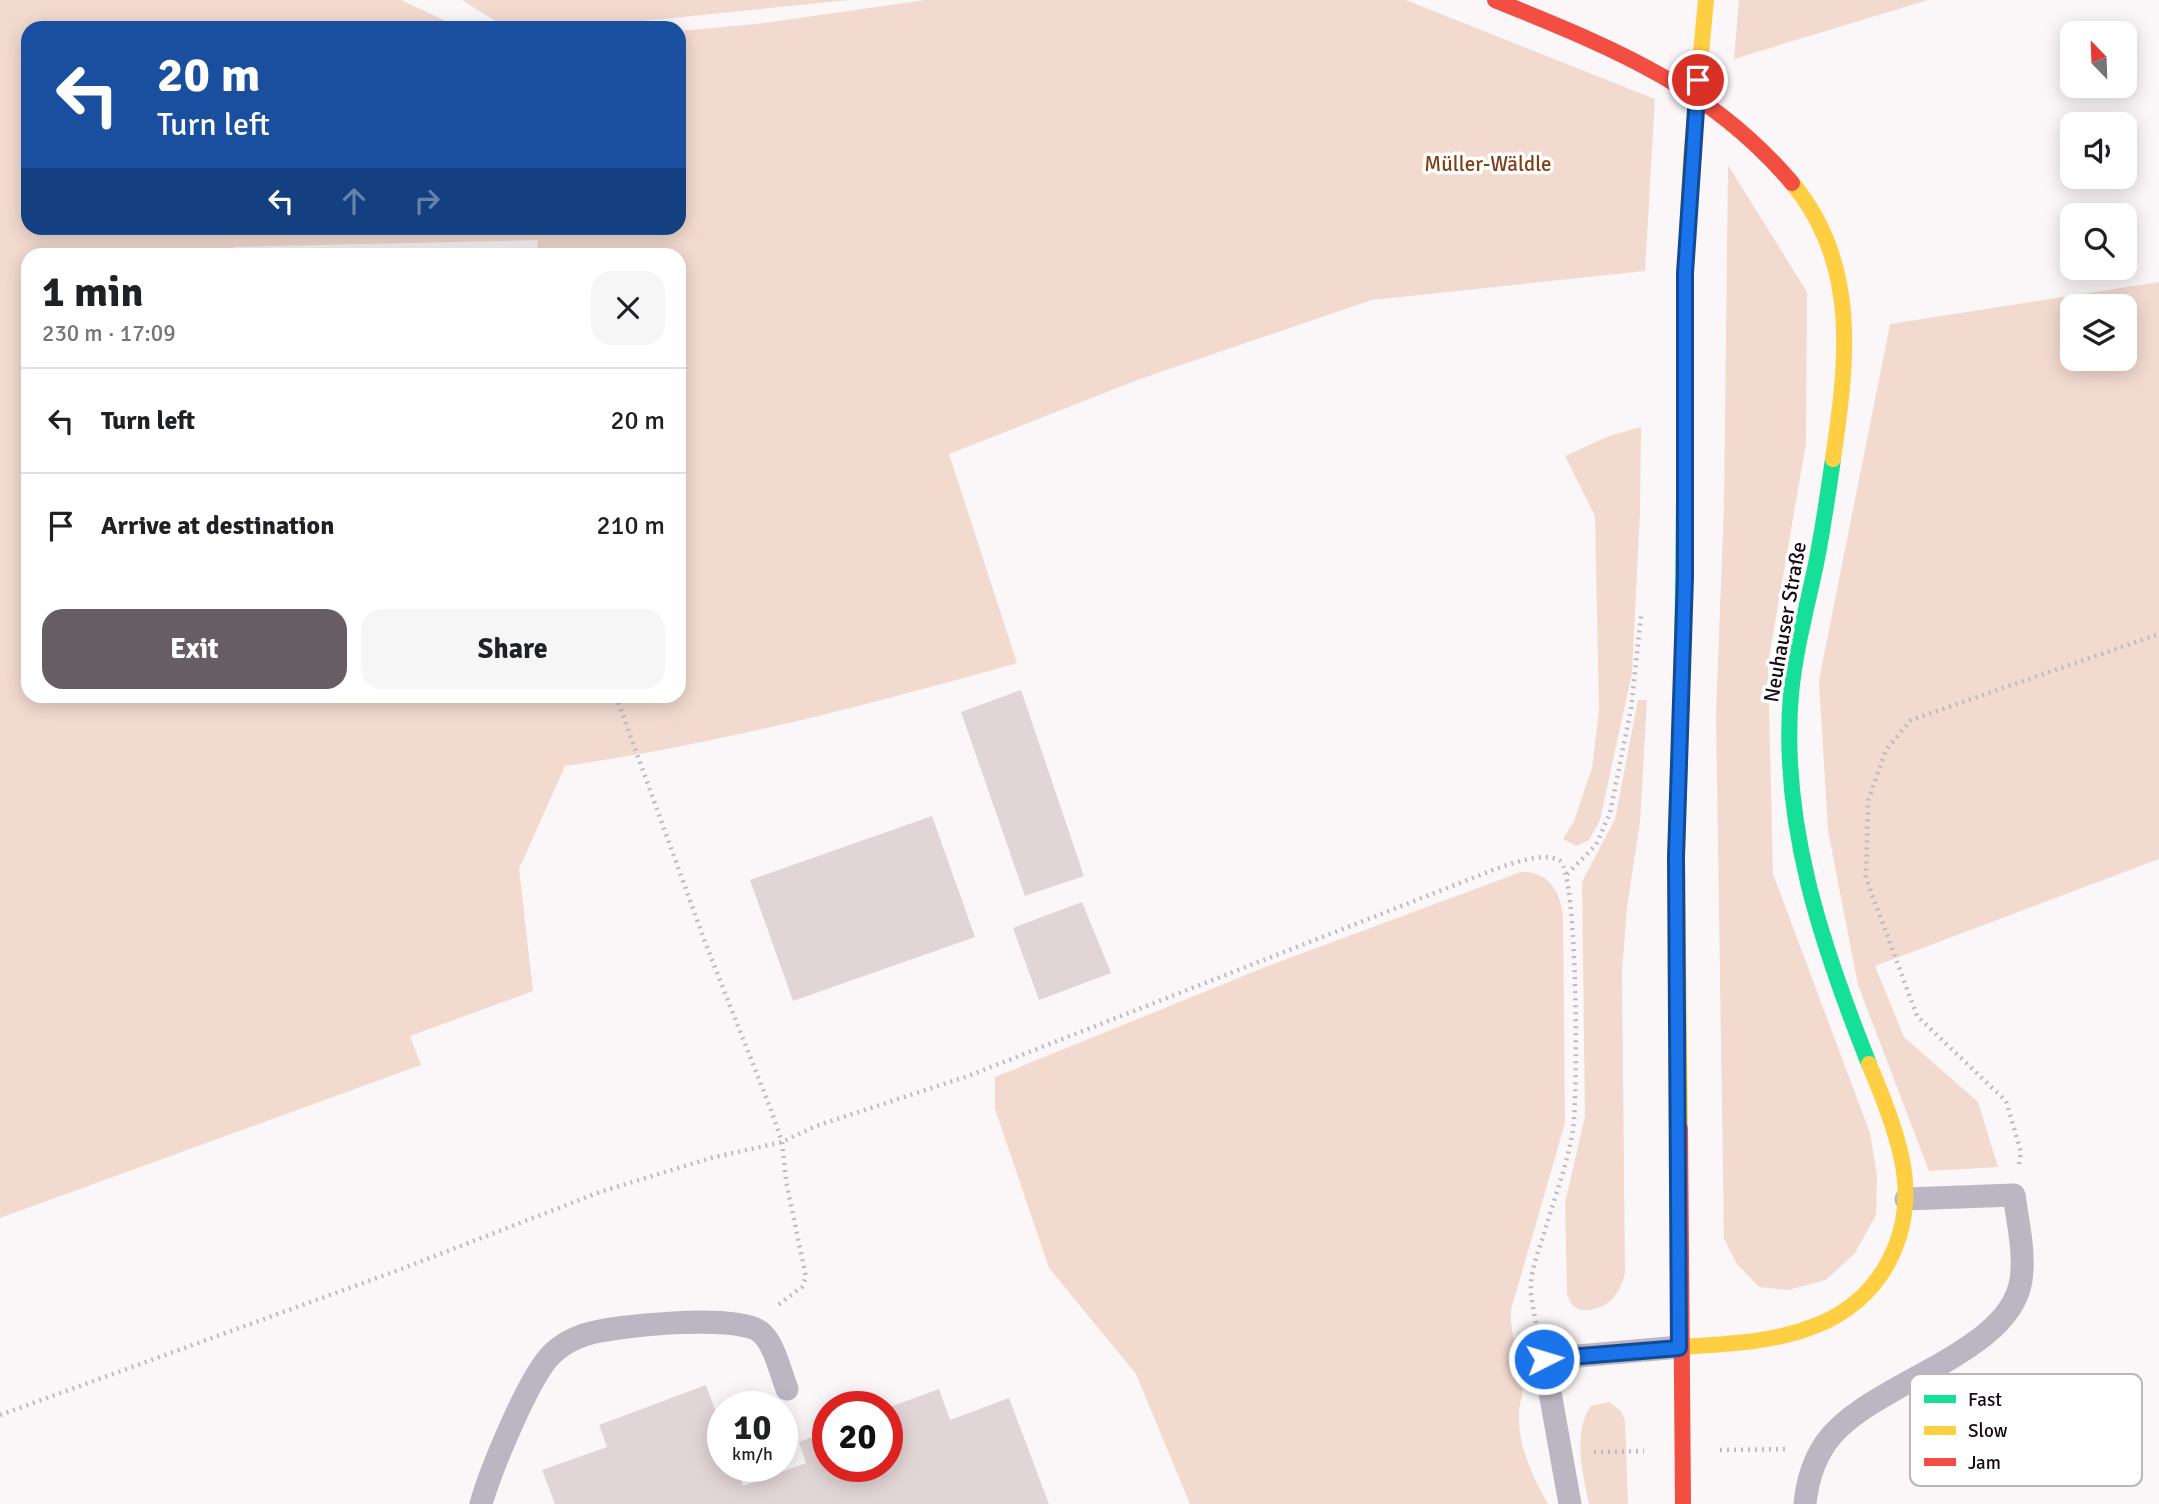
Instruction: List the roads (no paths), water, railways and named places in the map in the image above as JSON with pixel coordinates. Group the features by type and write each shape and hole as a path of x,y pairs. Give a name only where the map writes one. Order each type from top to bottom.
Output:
{"street":[{"name":"Neuhauser Straße","path":"1495,0 1649,65 1742,126 1780,167 1828,240 1842,288 1847,355 1819,549 1797,649 1789,716 1791,784 1798,844 1819,926 1901,1154 1906,1199 1901,1236 1886,1269 1865,1296 1832,1321 1780,1338 1679,1348"},
{"path":"1683,1504 1679,1348 1676,857 1684,642 1685,273 1691,158 1706,0"}],"lane":[{"path":"1906,1199 2014,1195 2022,1254 2021,1282 2011,1308 1990,1332 1921,1374"},
{"path":"481,1504 493,1465 544,1362 558,1348 595,1333 699,1321 748,1327 760,1332 767,1339 787,1388"},
{"path":"1570,1504 1544,1359 1679,1348"},
{"path":"1805,1504 1814,1466 1835,1432 1910,1381"}],"park label":[{"name":"Müller-Wäldle","path":"1488,164"}]}
